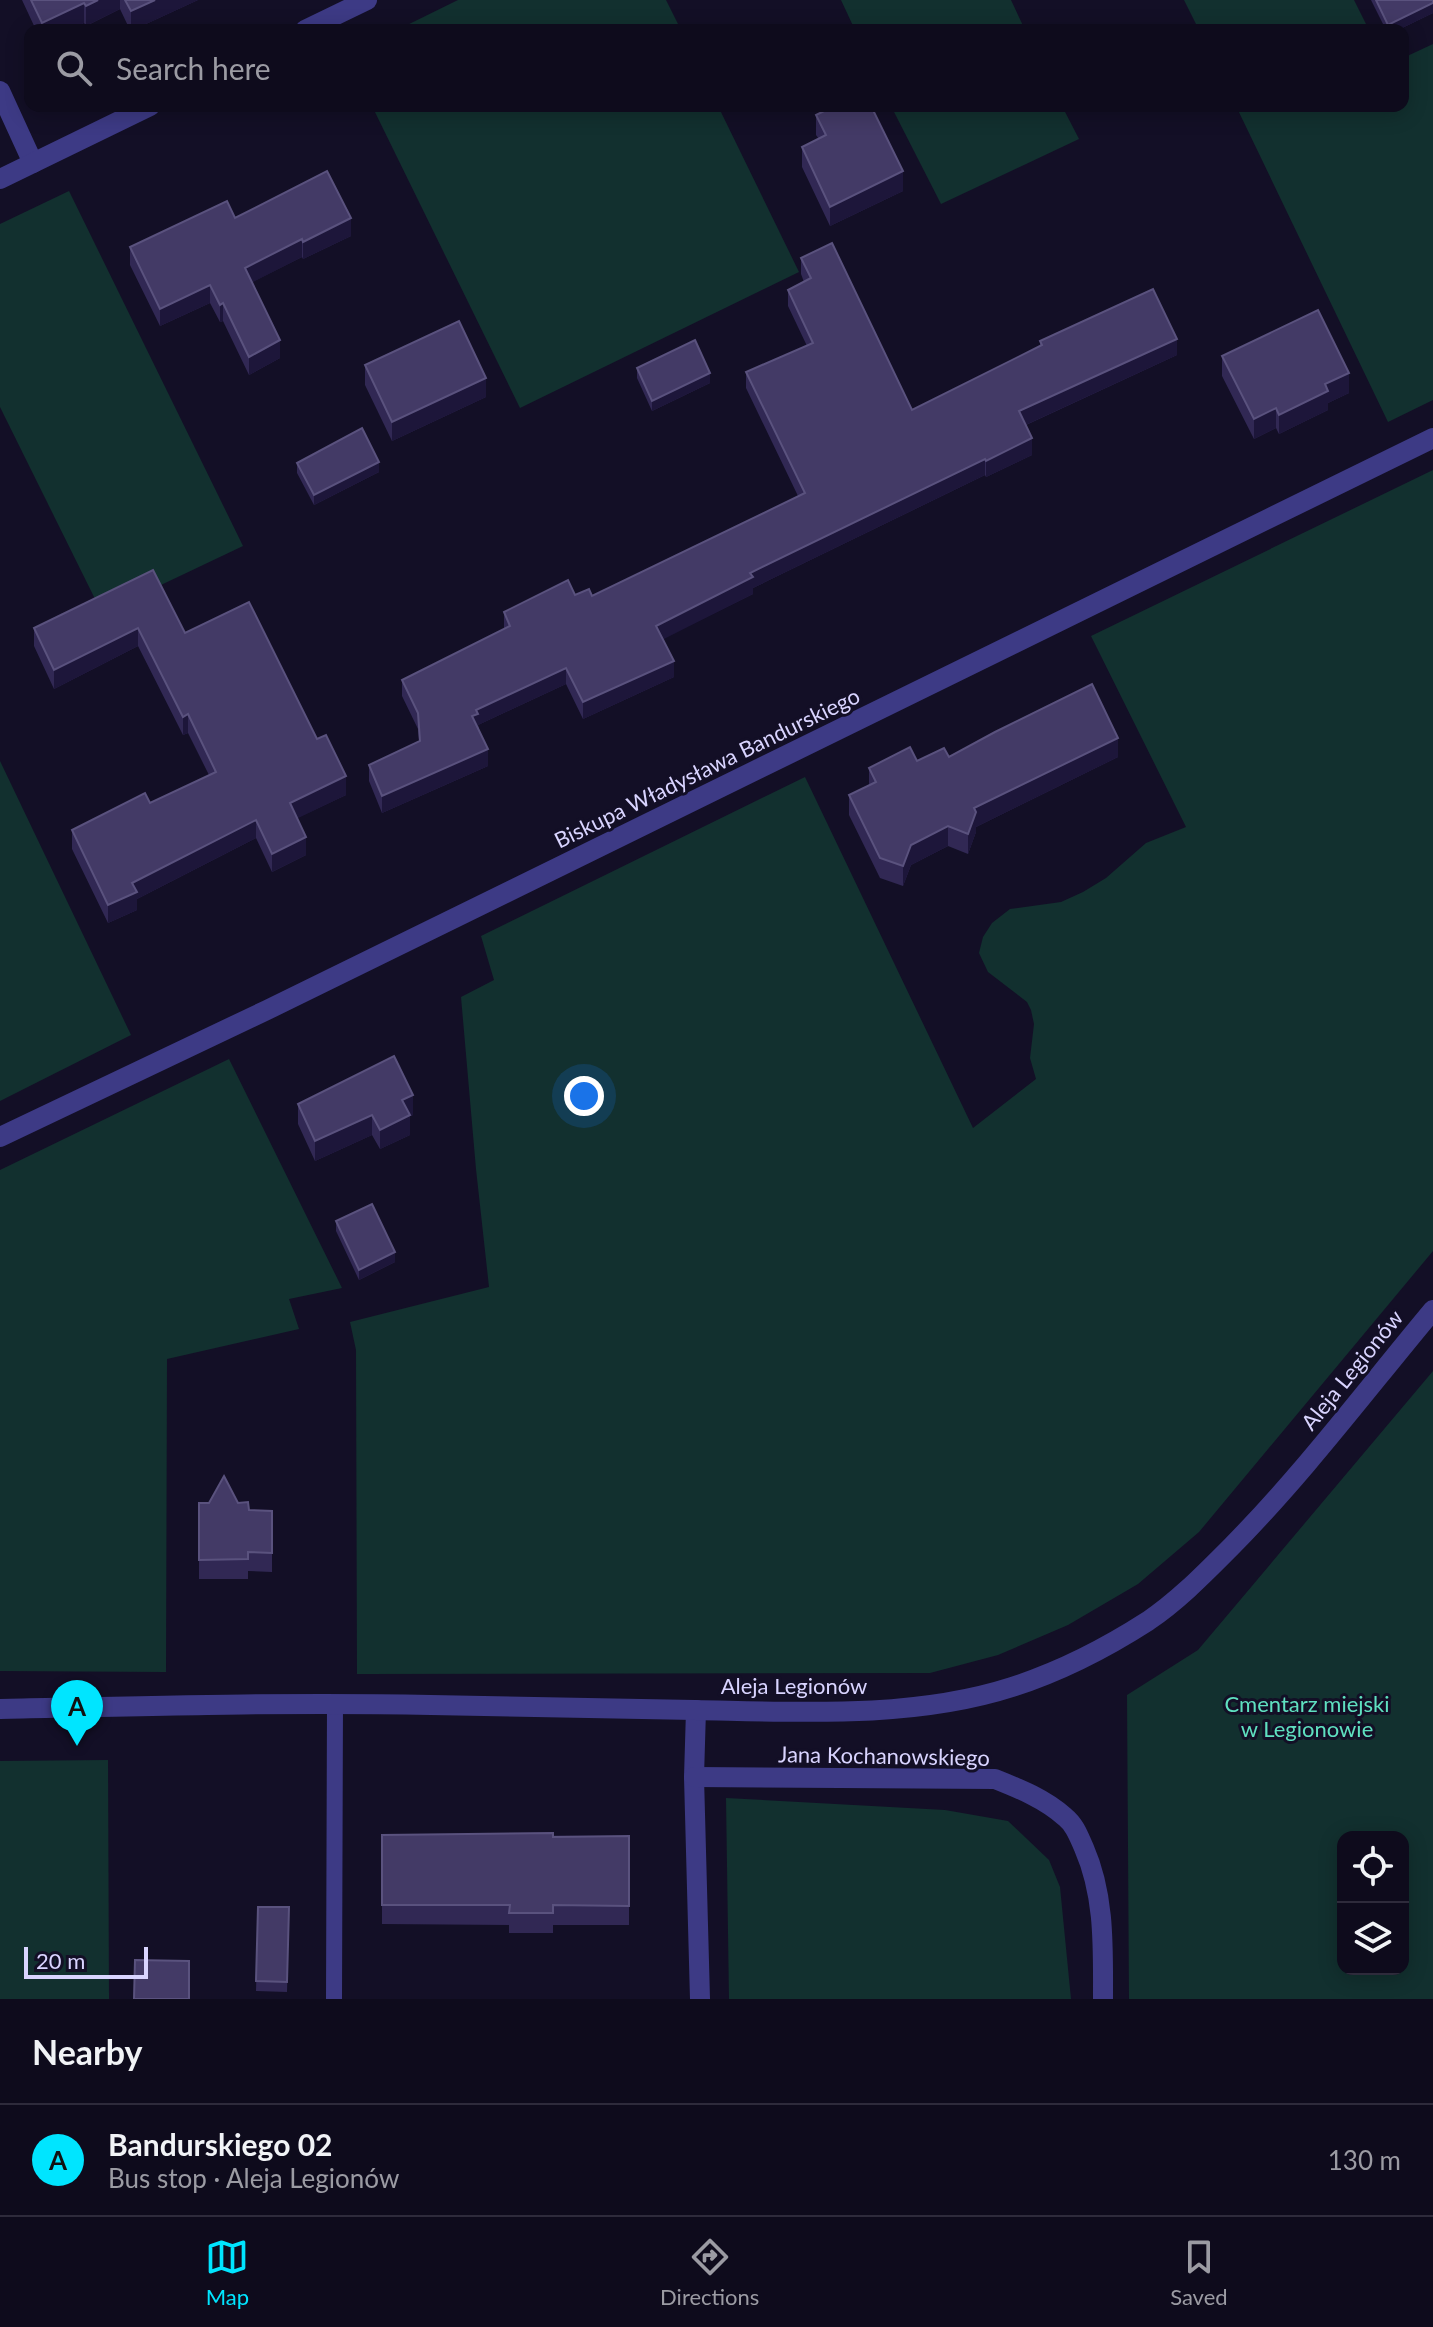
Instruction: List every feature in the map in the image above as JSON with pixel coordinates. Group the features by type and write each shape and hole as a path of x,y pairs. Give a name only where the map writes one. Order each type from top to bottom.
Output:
{"street":[{"path":"317,24 367,0"},
{"path":"0,91 33,163"},
{"path":"0,179 138,112"},
{"name":"Biskupa Władysława Bandurskiego","path":"0,1137 267,1010 1433,438"},
{"name":"Aleja Legionów","path":"0,1709 335,1703 871,1711 981,1695 1022,1684 1064,1667 1118,1639 1180,1596 1251,1527 1292,1481 1433,1310"},
{"path":"696,1710 694,1777 700,1999"},
{"name":"Jana Kochanowskiego","path":"694,1777 995,1779 1035,1795 1074,1827 1094,1871 1103,1924 1103,1999"}],"lane":[{"path":"334,1999 335,1703"}],"green space":[{"path":"458,0 666,0 678,24 409,24"},
{"path":"841,0 1011,0 1022,24 852,24"},
{"path":"1184,0 1354,0 1366,24 1196,24"},
{"path":"1433,44 1433,400 1388,422 1239,112 1409,112 1409,55"},
{"path":"375,112 721,112 799,272 520,408"},
{"path":"894,112 1065,112 1079,139 941,204"},
{"path":"69,191 243,546 102,613 0,407 0,224"},
{"path":"1433,470 1433,1251 1199,1532 1138,1584 1068,1625 998,1655 930,1673 357,1674 356,1350 350,1322 489,1287 461,997 494,980 481,936 805,777 973,1128 1036,1079 1030,1058 1034,1024 1031,1010 1027,1002 988,972 979,953 983,937 992,923 1010,909 1061,902 1083,892 1106,878 1146,843 1186,827 1091,636"},
{"path":"0,761 131,1035 0,1101"},
{"path":"229,1059 342,1288 289,1299 299,1329 167,1359 166,1672 0,1671 0,1170"},
{"name":"Cmentarz miejski w Legionowie","path":"1433,1371 1433,1999 1129,1999 1127,1695 1198,1650"},
{"path":"108,1760 109,1999 0,1999 0,1761"},
{"path":"726,1798 945,1810 1008,1821 1049,1860 1060,1887 1071,1999 729,1999"}],"building":[{"path":"31,0 98,0 86,6 84,3 42,23"},
{"path":"125,0 155,0 131,11"},
{"path":"1376,0 1433,0 1433,3 1388,24"},
{"path":"822,112 874,112 903,171 830,207 802,147 826,135 816,115"},
{"path":"327,171 351,218 245,268 280,340 249,357 223,303 220,305 210,285 160,309 130,247 227,201 235,218"},
{"path":"832,243 912,410 1042,345 1040,341 1153,289 1177,339 1019,411 1032,438 750,573 753,577 656,626 674,661 583,702 566,668 476,710 478,714 472,716 488,749 382,796 369,765 420,741 418,713 402,680 510,626 504,612 568,580 575,595 589,589 592,596 805,493 746,372 813,343 788,290 811,278 801,258"},
{"path":"1318,310 1349,373 1325,384 1328,391 1279,415 1276,408 1254,419 1222,356"},
{"path":"459,321 486,378 392,422 365,365"},
{"path":"695,340 710,373 652,401 637,368"},
{"path":"362,428 379,462 314,495 297,463"},
{"path":"153,570 185,633 249,602 317,739 326,735 346,776 290,803 306,837 272,854 256,820 132,883 137,892 108,905 72,830 145,793 150,803 216,772 188,714 183,717 138,628 54,670 34,628"},
{"path":"1092,684 1118,738 974,808 976,812 968,834 948,826 911,845 903,866 880,858 849,795 876,782 869,768 910,747 917,761 944,748 949,757"},
{"path":"394,1056 413,1095 402,1100 410,1115 380,1130 372,1115 315,1141 298,1104"},
{"path":"372,1204 395,1252 359,1270 336,1221"},
{"path":"224,1476 238,1503 248,1502 249,1510 272,1511 272,1553 248,1552 248,1559 199,1560 199,1503 209,1503"},
{"path":"553,1833 553,1837 629,1836 629,1906 553,1905 553,1913 509,1913 510,1905 382,1905 382,1835"},
{"path":"258,1907 289,1907 287,1982 256,1981"},
{"path":"135,1960 189,1961 189,1999 134,1999"}],"place":[{"name":"Bandurskiego 02","path":"77,1746"}]}
